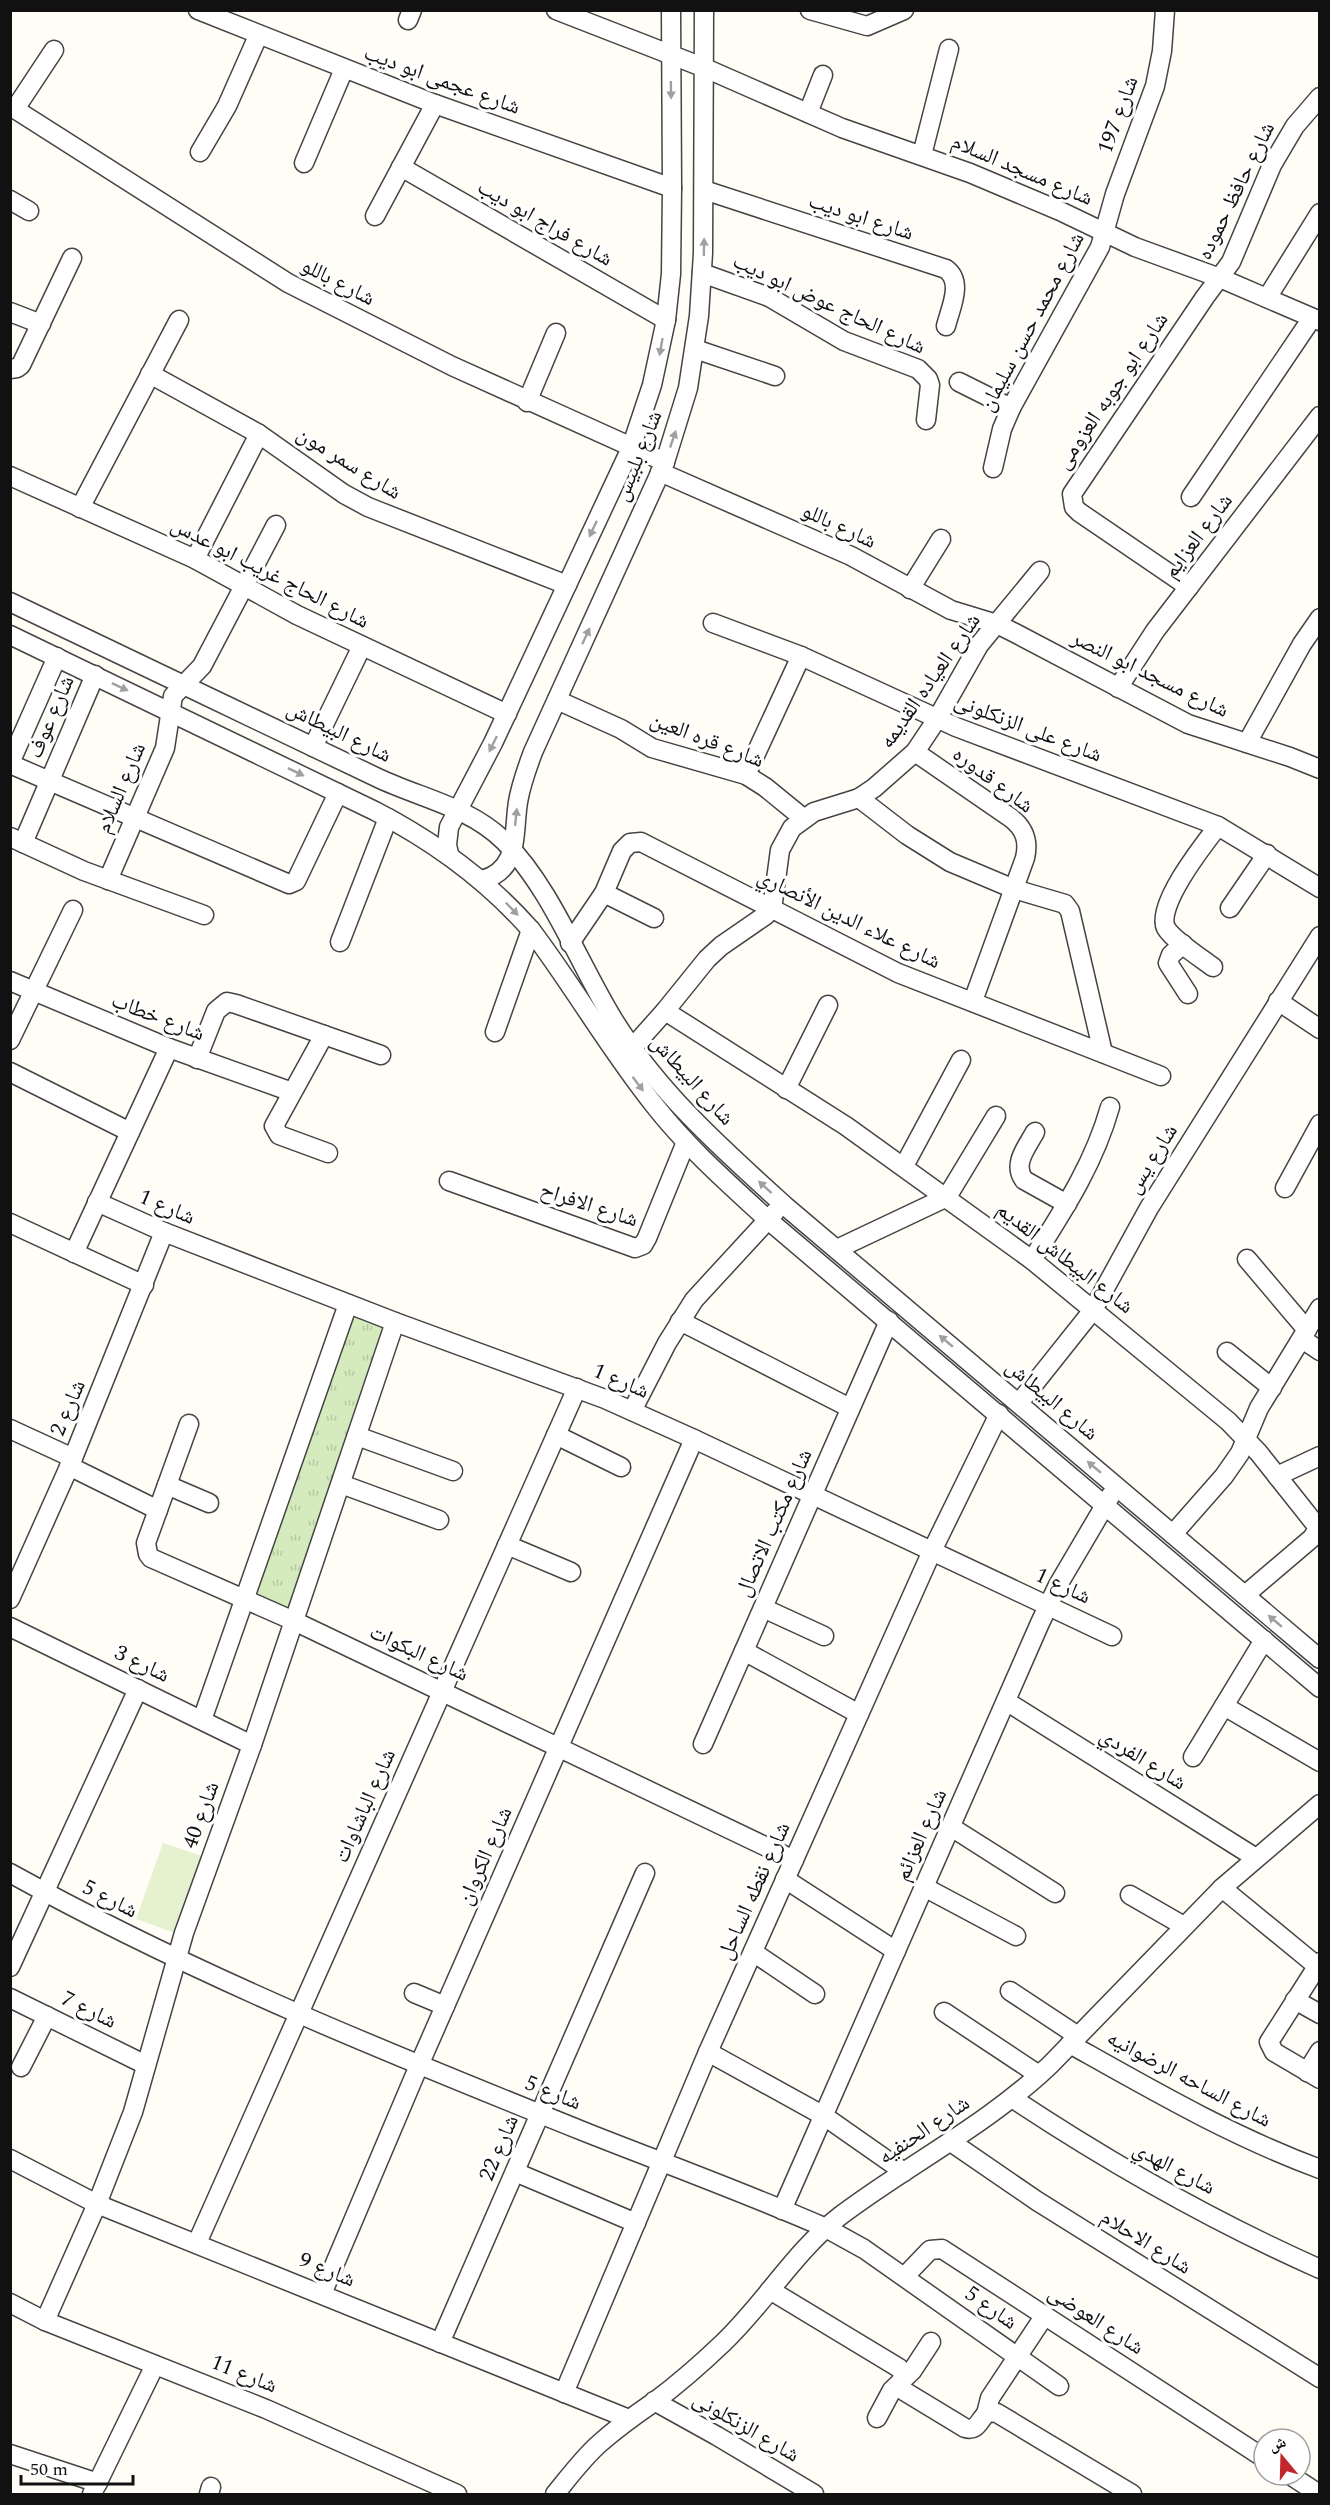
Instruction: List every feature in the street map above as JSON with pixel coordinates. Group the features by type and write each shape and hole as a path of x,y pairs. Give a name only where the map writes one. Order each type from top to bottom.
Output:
{"street":[{"name":"شارع عجمى ابو ديب","path":"198,10 258,36 435,104 672,188"},
{"name":"شارع مسجد السلام","path":"556,10 705,68 856,133 922,155 1060,211 1150,253 1220,278 1316,320"},
{"name":"شارع بلبيس","path":"449,854 447,836 458,810 481,769 631,447 652,385 666,320 670,274 672,188 670,10"},
{"name":"شارع بلبيس","path":"513,851 518,800 524,775 663,467 683,408 695,349 702,273 704,10"},
{"path":"810,10 867,26 904,10"},
{"name":"شارع 197","path":"1105,233 1115,194 1155,86 1162,51 1165,10"},
{"path":"200,152 227,106 258,36"},
{"path":"922,155 949,49"},
{"path":"13,108 54,50"},
{"path":"304,163 344,69"},
{"path":"808,113 824,75"},
{"name":"شارع حافظ حموده","path":"1220,278 1236,254 1277,155 1295,126 1320,97"},
{"path":"375,216 435,104"},
{"name":"شارع باللو","path":"13,108 288,283 527,402 631,447 663,467 850,556 951,610 997,624"},
{"name":"شارع فراج ابو ديب","path":"401,167 666,320"},
{"name":"شارع ابو ديب","path":"704,190 946,270 955,283 946,326"},
{"path":"10,200 29,211"},
{"path":"1267,298 1320,213"},
{"name":"شارع محمد حسن سليمان","path":"993,468 996,448 1011,408 1093,262 1105,233"},
{"path":"10,369 20,366 72,258"},
{"name":"شارع الحاج عوض ابو ديب","path":"702,273 769,297 844,341 918,369 928,379 930,385 926,420"},
{"name":"شارع ابو جوبه العزومى","path":"1190,587 1079,512 1074,507 1072,494 1220,278"},
{"path":"10,312 41,324"},
{"path":"80,508 179,320"},
{"path":"1191,497 1316,320"},
{"path":"527,402 556,333"},
{"path":"695,349 776,376"},
{"name":"شارع سمر مون","path":"150,374 259,434 344,494 368,507 567,585"},
{"path":"959,382 1011,408"},
{"name":"شارع العزايم","path":"1118,688 1155,631 1320,416"},
{"path":"195,559 259,434"},
{"name":"شارع الحاج غريب ابو عدس","path":"10,476 195,559 297,615 507,714"},
{"name":"شارع السلام","path":"108,880 165,748 173,696 202,666 276,525"},
{"path":"910,589 941,539"},
{"name":"شارع العياده القديمه","path":"802,818 859,798 915,752 937,719 972,656 1040,571"},
{"name":"شارع البيطاش","path":"10,602 313,747 397,786 458,810 488,827 513,851 537,884 627,1054 660,1084 702,1130 784,1205 1320,1659"},
{"path":"1247,743 1302,644 1320,618"},
{"name":"شارع على الزنكلونى","path":"713,623 801,656 937,719 1218,826 1320,888"},
{"name":"شارع مسجد ابو النصر","path":"997,624 1188,724 1320,769"},
{"name":"شارع البيطاش","path":"10,635 388,818 449,854 482,880 531,930 627,1054 686,1142 767,1219 1320,1688"},
{"path":"313,747 362,645"},
{"path":"746,775 801,656"},
{"path":"57,657 10,764 288,884 296,881 338,793"},
{"name":"شارع عوف","path":"17,840 50,781 95,675"},
{"name":"شارع قره العين","path":"557,700 621,729 651,748 746,775 765,787 802,818"},
{"name":"شارع قدوره","path":"915,752 1020,825 1026,835 1028,847 973,1001"},
{"path":"859,798 936,854 966,870 1014,889 1058,900 1068,908 1103,1053"},
{"path":"340,942 388,818"},
{"path":"627,1054 707,959 721,946 760,920 770,908 780,850 792,828 802,818"},
{"path":"1213,967 1166,928 1164,920 1193,859 1218,826"},
{"path":"17,840 108,880 204,915"},
{"name":"شارع علاء الدين الأنصاري","path":"570,943 604,893 622,851 630,843 641,842 898,973 1161,1076"},
{"path":"482,880 498,873 510,860 513,851"},
{"path":"1230,908 1267,854"},
{"path":"604,893 654,918"},
{"path":"10,1040 73,910"},
{"path":"495,1032 531,930"},
{"name":"شارع يس","path":"1019,1403 1093,1310 1149,1208 1320,936"},
{"path":"1184,944 1171,955 1168,963 1188,994"},
{"name":"شارع خطاب","path":"10,981 169,1048 292,1092"},
{"path":"1278,1001 1320,1029"},
{"path":"197,1059 216,1011 227,1002 381,1054"},
{"path":"786,1089 828,1005"},
{"name":"شارع البيطاش القديم","path":"665,1011 846,1126 947,1197 1032,1260 1209,1404 1247,1439 1278,1476 1312,1508 1316,1525 1315,1534 1245,1595"},
{"path":"324,1035 276,1121 275,1131 328,1153"},
{"path":"74,1253 169,1048"},
{"path":"904,1166 961,1060"},
{"path":"10,1072 130,1132"},
{"path":"1032,1260 1067,1204 1095,1152 1110,1107"},
{"path":"837,1249 947,1197 996,1116"},
{"path":"1285,1188 1320,1124"},
{"path":"1035,1132 1020,1159 1021,1176 1024,1180 1067,1204"},
{"name":"شارع الافراح","path":"449,1181 635,1248 645,1242 686,1142"},
{"name":"شارع 1","path":"97,1202 164,1232 348,1304 577,1388 632,1411 1112,1636"},
{"path":"632,1411 680,1321 711,1281 767,1219 784,1205"},
{"path":"10,1223 144,1285"},
{"name":"شارع 2","path":"10,1599 71,1462 164,1232"},
{"path":"1247,1258 1304,1334 1320,1351"},
{"path":"202,1720 348,1304"},
{"path":"1173,1534 1228,1470 1247,1439 1259,1408 1320,1308"},
{"path":"680,1321 850,1408"},
{"name":"شارع مكتب الاتصال","path":"703,1744 889,1321"},
{"name":"شارع 40","path":"45,2321 97,2204 133,2112 176,1958 252,1744 395,1322"},
{"path":"1227,1352 1272,1388"},
{"name":"شارع الباشاوات","path":"197,2243 577,1388"},
{"name":"شارع نقطه الساحل","path":"564,2393 708,2052 932,1551 999,1414"},
{"name":"شارع البكوات","path":"189,1424 146,1543 151,1558 294,1621 794,1860"},
{"path":"10,1429 158,1510"},
{"path":"556,1435 621,1467"},
{"path":"357,1436 453,1471"},
{"name":"شارع الكروان","path":"322,2294 420,2063 694,1439"},
{"path":"1278,1476 1320,1456"},
{"path":"340,1484 439,1520"},
{"path":"167,1485 209,1503"},
{"name":"شارع العزائم","path":"782,2210 1048,1606 1116,1485"},
{"path":"507,1545 571,1572"},
{"path":"763,1608 824,1636"},
{"name":"شارع 3","path":"10,1627 252,1744"},
{"path":"1193,1757 1264,1640"},
{"path":"744,1651 859,1714"},
{"path":"10,1966 138,1689"},
{"name":"شارع الفردي","path":"1006,1701 1256,1858"},
{"path":"1224,1706 1320,1762"},
{"name":"شارع الحنفيه","path":"555,2494 598,2445 723,2343 795,2260 826,2229 904,2172 951,2142 1040,2075 1222,1888 1319,1806"},
{"path":"951,1827 1055,1893"},
{"name":"شارع 5","path":"10,1873 176,1958 299,2014 826,2229 864,2249 1059,2386"},
{"name":"شارع 22","path":"440,2343 645,1873"},
{"path":"785,1879 896,1951"},
{"path":"924,1887 1016,1936"},
{"path":"1222,1888 1318,1964 1271,2037 1269,2045 1274,2052 1313,2075 1320,2050"},
{"path":"1130,1895 1184,1926"},
{"path":"753,1952 815,1994"},
{"name":"شارع الساحه الرضوانيه","path":"1010,1991 1074,2040 1199,2117 1247,2140 1320,2169"},
{"path":"414,1993 445,2006"},
{"name":"شارع 7","path":"10,1998 146,2065"},
{"path":"1295,2000 1320,2014"},
{"path":"944,2012 1040,2075"},
{"path":"21,2067 47,2016"},
{"path":"708,2052 824,2116 904,2172"},
{"name":"شارع الهدي","path":"1012,2098 1076,2141 1142,2180 1320,2269"},
{"name":"شارع الاحلام","path":"951,2142 1037,2201 1320,2378"},
{"name":"شارع 9","path":"10,2159 97,2204 629,2419"},
{"path":"515,2172 636,2223"},
{"name":"شارع العوضى","path":"904,2276 930,2250 942,2249 1252,2450"},
{"path":"770,2290 899,2368 903,2372 901,2386 906,2392 965,2428 974,2428 986,2414 990,2398 1045,2315"},
{"name":"شارع 11","path":"10,2303 45,2321 307,2426 449,2493"},
{"path":"878,2418 892,2390 915,2368 931,2342"},
{"path":"10,2454 95,2489 155,2365"},
{"name":"شارع الزنكلونى","path":"654,2401 814,2494"},
{"path":"986,2414 997,2413 1132,2494"}],"green space":[{"path":"349,1314 388,1329 293,1611 253,1593"},
{"path":"163,1843 202,1856 175,1933 136,1919"}]}
